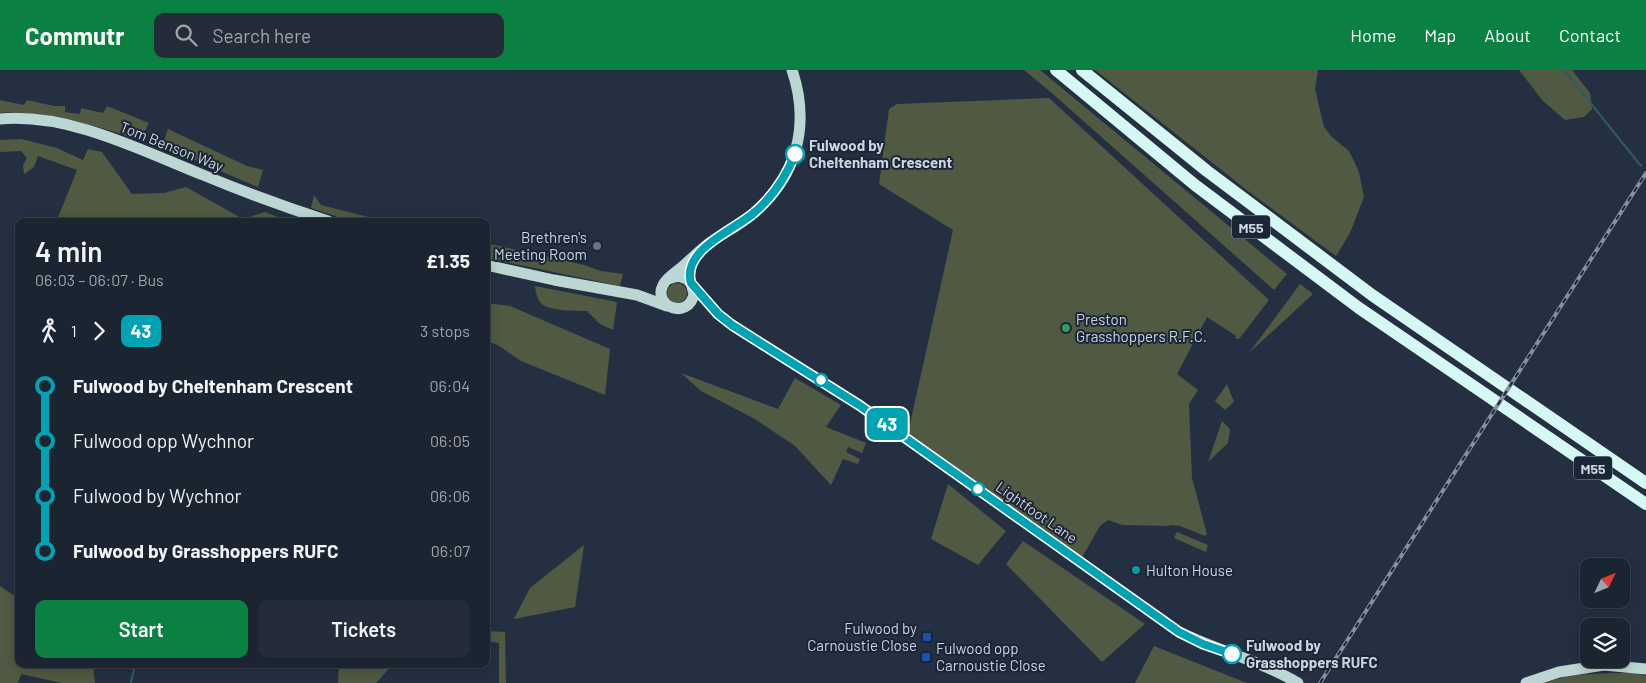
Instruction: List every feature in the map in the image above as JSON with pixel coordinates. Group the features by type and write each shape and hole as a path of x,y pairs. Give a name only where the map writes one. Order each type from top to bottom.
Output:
{"highway":[{"name":"M55","path":"1056,70 1195,185 1359,308 1646,504"},
{"name":"M55","path":"1082,70 1207,172 1372,295 1646,483"}],"main road":[{"path":"668,306 662,297 665,283 708,244 755,213 785,177 792,161 800,127 799,102 792,70"},
{"name":"Tom Benson Way","path":"0,119 43,121 94,132 281,206 319,218"},
{"path":"690,283 697,254"},
{"path":"490,266 635,295 680,276 690,283 694,290 688,305"},
{"name":"Lightfoot Lane","path":"690,283 718,314 739,330 859,405 1179,632 1203,644 1274,669 1298,683"},
{"name":"Lightfoot Lane","path":"635,295 677,309 688,305 701,307 718,314"},
{"path":"1526,683 1559,672 1604,665 1646,669"}],"green space":[{"path":"1024,70 1040,70 1287,274 1274,290 1053,94"},
{"path":"1095,70 1318,70 1315,89 1324,127 1332,137 1349,151 1359,172 1364,197 1350,233 1336,256 1248,191"},
{"path":"1519,70 1572,70 1590,93 1592,109 1584,117 1565,120 1543,101"},
{"name":"Preston Grasshoppers R.F.C.","path":"1049,98 1269,300 1239,339 1207,317 1177,374 1198,390 1189,404 1192,478 1207,534 1205,536 1180,526 1122,525 1108,520 1100,526 1081,559 908,433 953,230 879,184 889,109 897,104"},
{"path":"0,100 24,105 27,100 54,106 65,106 65,112 80,114 81,108 103,113 107,106 149,123 140,140 62,118 22,113 0,113"},
{"path":"168,129 247,166 263,170 258,187 162,146"},
{"path":"21,139 57,148 83,160 88,149 102,152 132,194 164,193 186,187 241,218 58,218 77,170 38,156 34,167 24,174 23,165 27,158 21,151 0,152 0,140"},
{"path":"314,195 321,205 372,218 341,218 311,208"},
{"path":"265,212 280,218 246,218"},
{"path":"490,244 584,265 601,271 623,274 620,286 490,259"},
{"path":"673,283 681,283 687,289 687,297 681,303 673,303 667,297 667,289"},
{"path":"1300,284 1313,294 1249,353"},
{"path":"535,286 617,302 613,330 600,324 587,311 558,310 543,305 538,299"},
{"path":"490,304 510,306 610,349 605,395 521,361 490,342"},
{"path":"681,373 778,409 795,378 841,405 826,427 866,443 862,453 848,447 846,452 860,459 858,464 843,459 831,485 795,446 755,419 701,391"},
{"path":"1227,384 1234,402 1225,410 1215,401"},
{"path":"1222,421 1230,429 1228,443 1208,462"},
{"path":"948,484 1006,531 978,565 931,539"},
{"path":"1177,532 1208,545 1206,552 1174,538"},
{"path":"1023,541 1145,624 1102,662 1006,564"},
{"path":"584,545 575,607 514,619 530,588"},
{"path":"0,586 15,596 15,668 93,668 95,683 62,683 21,674 18,683 0,683"},
{"path":"490,631 505,632 506,683 499,683 499,643 490,642"},
{"path":"1154,646 1247,683 1135,683"},
{"path":"339,668 389,668 376,683 338,683"},
{"path":"1634,673 1646,676 1646,683 1544,683 1571,675"}],"waterway":[{"path":"1564,70 1641,166"},
{"path":"131,683 134,668"}],"railway":[{"path":"1320,683 1646,173"}],"bus line":[{"name":"43","path":"795,154 785,177 762,206 751,216 708,244 697,254 690,282 718,314 732,325 859,405 1179,632 1203,644 1232,654"}],"place":[{"name":"Fulwood by Cheltenham Crescent","path":"795,154"},
{"name":"Brethren's Meeting Room","path":"597,246"},
{"name":"Preston Grasshoppers R.F.C.","path":"1066,328"},
{"name":"Hulton House","path":"1136,570"},
{"name":"Fulwood by Carnoustie Close","path":"927,637"},
{"name":"Fulwood by Grasshoppers RUFC","path":"1232,654"},
{"name":"Fulwood opp Carnoustie Close","path":"926,657"}]}
